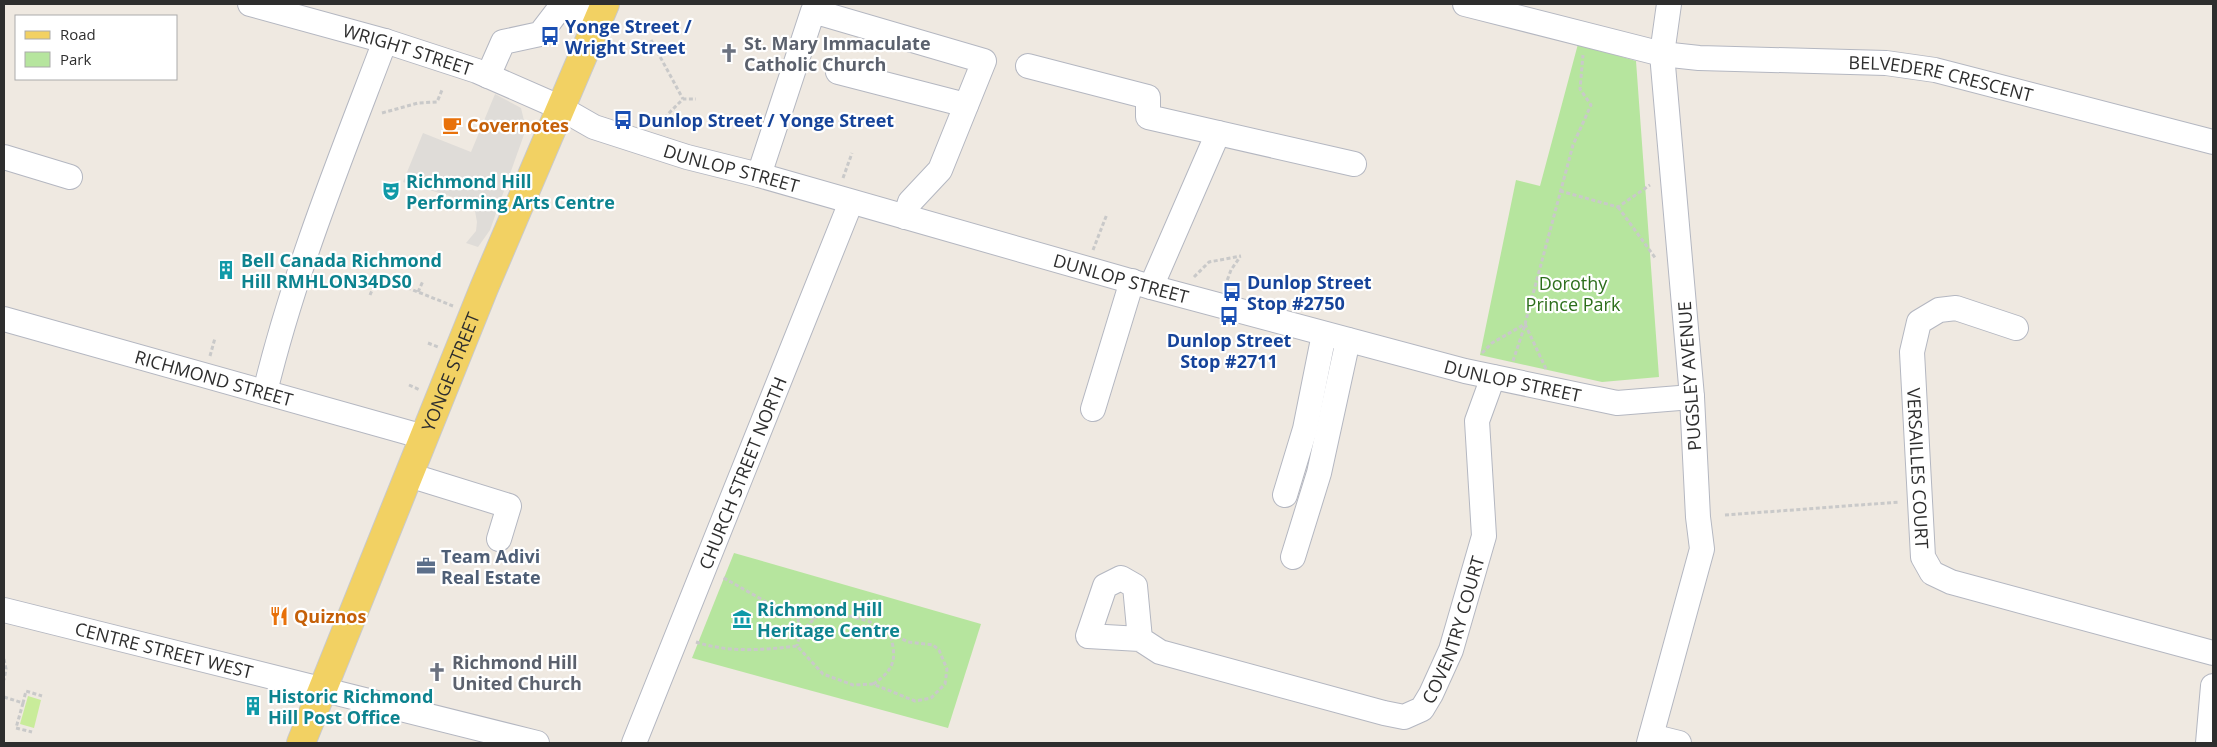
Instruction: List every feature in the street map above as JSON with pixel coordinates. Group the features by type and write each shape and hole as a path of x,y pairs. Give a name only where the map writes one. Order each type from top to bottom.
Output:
{"main road":[{"name":"YONGE STREET","path":"301,743 408,475 559,107 601,12"}],"street":[{"name":"WRIGHT STREET","path":"250,4 386,41 488,76 559,107"},
{"name":"BELVEDERE CRESCENT","path":"1465,4 1662,54 1699,58 1886,62 1935,70 2213,142"},
{"name":"PUGSLEY AVENUE","path":"1650,740 1702,549 1698,516 1692,397 1662,54 1669,4"},
{"path":"488,76 495,39 540,34 562,5 601,12"},
{"path":"759,175 813,11 984,61 940,170 910,202 905,217"},
{"path":"265,392 278,338 324,202 386,41"},
{"path":"1028,66 1148,97 1148,117 1354,164"},
{"path":"838,72 966,105"},
{"name":"DUNLOP STREET","path":"559,107 594,127 687,157 759,175 846,193 905,217 1324,334 1502,370 1617,403 1692,397"},
{"path":"1093,409 1141,284 1218,133"},
{"path":"4,157 70,178"},
{"name":"CHURCH STREET NORTH","path":"634,743 846,193"},
{"name":"VERSAILLES COURT","path":"2016,328 1956,308 1940,310 1919,322 1912,352 1923,558 1932,573 1951,582 2213,653"},
{"name":"RICHMOND STREET","path":"4,319 424,437"},
{"path":"1285,495 1305,429 1324,334"},
{"path":"1293,557 1318,473 1348,340"},
{"name":"COVENTRY COURT","path":"1140,639 1160,652 1384,713 1404,717 1422,709 1451,650 1484,536 1477,421 1502,370"},
{"path":"408,475 509,506 499,539"},
{"name":"CENTRE STREET WEST","path":"4,610 230,667 324,688 537,743"},
{"path":"2208,743 2213,686"},
{"path":"1650,740 1679,743"}],"path":[{"path":"1502,370 1525,324 1573,145 1591,105 1580,89 1585,34"},
{"path":"651,40 684,99"},
{"path":"382,113 418,103 437,102 442,90"},
{"path":"653,129 684,99 696,99"},
{"path":"846,193 852,153"},
{"path":"1618,207 1650,185"},
{"path":"1560,191 1618,207 1656,259"},
{"path":"1092,250 1107,214"},
{"path":"1194,278 1209,262 1240,256 1231,270 1225,286"},
{"path":"370,295 378,276 454,306"},
{"path":"418,292 423,282"},
{"path":"1480,355 1492,343 1525,324"},
{"path":"1525,324 1545,362 1546,370"},
{"path":"208,364 215,338"},
{"path":"428,343 438,347"},
{"path":"409,385 421,390"},
{"path":"1725,515 1921,500"},
{"path":"720,575 770,604 815,618"},
{"path":"797,646 823,674 853,685 873,684 915,701 931,698 945,684 947,668 940,650 933,646 908,642 868,621 832,611 815,618 800,632"},
{"path":"796,612 800,632 797,646"},
{"path":"873,684 885,677 893,664 895,652 890,633"},
{"path":"693,640 729,650 797,646"},
{"path":"4,659 6,668 4,680"},
{"path":"32,732 16,728 26,691 42,696"},
{"path":"4,697 23,703"}],"green space":[{"name":"Dorothy Prince Park","path":"1578,44 1636,61 1659,377 1602,382 1480,355 1516,180 1540,186"},
{"path":"734,553 981,624 948,728 692,658"},
{"path":"28,696 41,700 34,728 20,724"}],"shaded area":[{"path":"495,94 521,108 526,129 490,230 478,247 466,243 476,231 477,222 475,211 466,201 403,182 423,133 471,152"}],"place":[{"name":"Yonge Street / Wright Street","path":"550,36"},
{"name":"St. Mary Immaculate Catholic Church","path":"729,53"},
{"name":"Dunlop Street / Yonge Street","path":"623,120"},
{"name":"Covernotes","path":"452,125"},
{"name":"Richmond Hill Performing Arts Centre","path":"391,191"},
{"name":"Bell Canada Richmond Hill RMHLON34DS0","path":"226,270"},
{"name":"Dunlop Street Stop #2750","path":"1232,292"},
{"name":"Dunlop Street Stop #2711","path":"1229,316"},
{"name":"Team Adivi Real Estate","path":"426,566"},
{"name":"Quiznos","path":"279,616"},
{"name":"Richmond Hill Heritage Centre","path":"742,619"},
{"name":"Richmond Hill United Church","path":"437,672"},
{"name":"Historic Richmond Hill Post Office","path":"253,706"}]}
